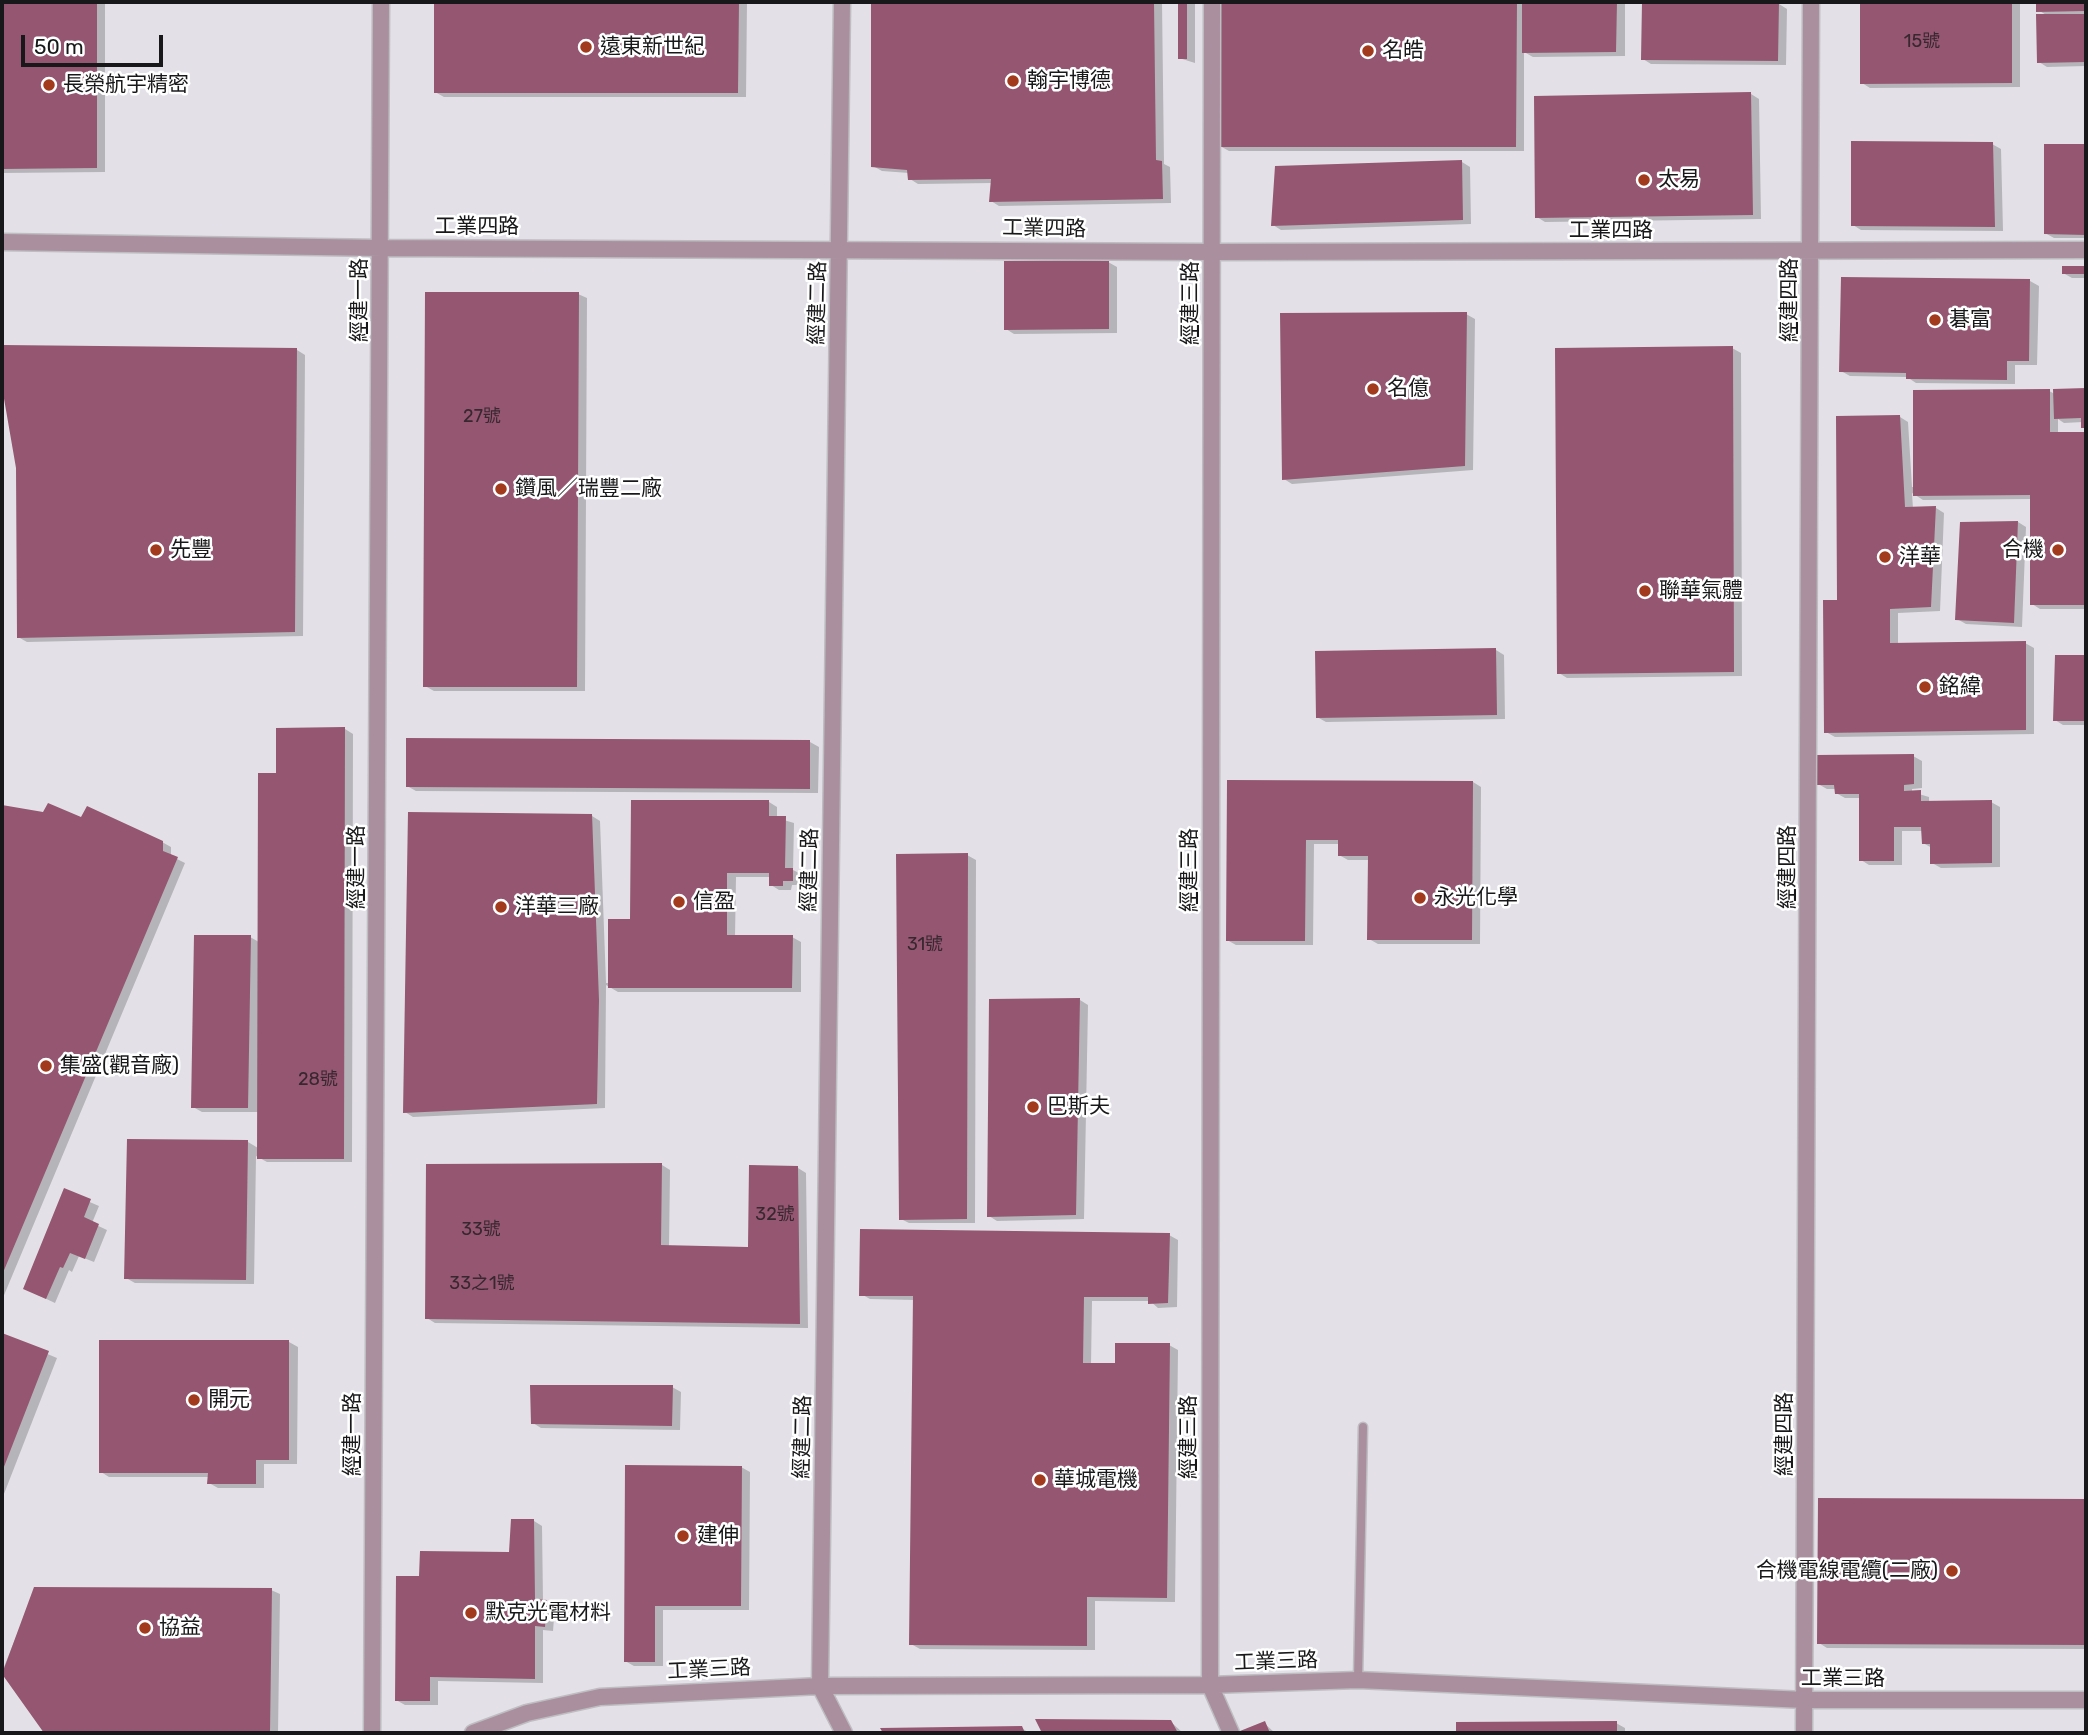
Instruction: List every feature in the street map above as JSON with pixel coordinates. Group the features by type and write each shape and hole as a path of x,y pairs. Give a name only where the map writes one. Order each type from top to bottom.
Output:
{"street":[{"name":"經建一路","path":"372,1733 382,248 381,2"},
{"name":"經建二路","path":"842,2 820,1686 844,1733"},
{"name":"經建三路","path":"1212,2 1210,1685 1231,1733"},
{"name":"經建四路","path":"1804,1733 1811,2"},
{"name":"工業四路","path":"2,242 382,248 840,248 1212,252 2086,250"},
{"name":"工業三路","path":"473,1733 527,1713 600,1697 820,1686 1210,1685 1358,1680 1805,1700 2086,1700"}],"lane":[{"path":"1358,1680 1363,1427"}],"building":[{"name":"長榮航宇精密","path":"2,2 97,2 97,168 2,169"},
{"name":"遠東新世紀","path":"434,2 739,2 738,93 434,93"},
{"name":"翰宇博德","path":"871,2 1154,2 1156,160 1162,161 1163,199 989,202 991,179 908,180 907,170 871,167"},
{"path":"1178,2 1187,2 1187,59 1178,59"},
{"name":"名皓","path":"1219,2 1517,2 1516,147 1218,147"},
{"path":"1522,2 1617,2 1616,52 1522,53"},
{"path":"1642,2 1779,2 1778,61 1641,60"},
{"path":"1860,2 2012,2 2012,83 1860,84"},
{"path":"2036,2 2086,2 2086,11 2036,12"},
{"path":"2036,14 2086,14 2086,62 2037,63"},
{"name":"太易","path":"1751,92 1753,215 1535,218 1534,96"},
{"path":"1851,141 1993,142 1995,227 1851,226"},
{"path":"2044,144 2086,144 2086,235 2044,234"},
{"path":"1462,160 1463,220 1271,226 1275,166"},
{"path":"1109,260 1109,329 1004,330 1004,261"},
{"path":"2062,266 2086,266 2086,274 2062,274"},
{"name":"碁富","path":"1841,277 2030,279 2029,361 2007,361 2007,380 1906,379 1906,373 1839,372"},
{"name":"鑽風／瑞豐二廠","path":"425,292 579,292 577,687 423,687"},
{"name":"名億","path":"1467,312 1465,466 1282,480 1280,313"},
{"name":"先豐","path":"2,345 297,348 295,632 17,638 16,468 2,387"},
{"name":"聯華氣體","path":"1733,346 1734,672 1557,674 1555,348"},
{"path":"2086,388 2086,428 2081,428 2081,418 2054,419 2053,389"},
{"name":"合機","path":"2050,389 2050,432 2086,432 2086,605 2030,605 2030,495 1913,496 1913,390"},
{"path":"1900,415 1905,507 1936,506 1931,607 1890,609 1890,643 2026,641 2026,730 1824,733 1823,600 1837,600 1836,416"},
{"path":"2018,521 2014,623 1955,620 1960,522"},
{"path":"1496,648 1497,715 1316,718 1315,651"},
{"path":"2055,655 2086,655 2086,721 2053,721"},
{"path":"345,727 344,1159 257,1159 258,773 276,773 276,728"},
{"path":"406,738 810,740 810,789 406,787"},
{"path":"1914,754 1914,784 1904,785 1904,791 1921,790 1921,801 1992,800 1992,863 1930,864 1930,844 1922,844 1921,827 1894,827 1894,861 1859,861 1859,794 1835,794 1834,785 1816,785 1816,755"},
{"name":"永光化學","path":"1227,780 1473,781 1472,940 1367,940 1368,856 1338,856 1338,840 1306,840 1305,941 1226,941"},
{"name":"信盈","path":"631,800 769,800 769,816 786,816 785,868 793,868 793,881 783,881 783,886 769,886 769,873 727,873 727,935 793,935 792,988 608,988 608,919 630,919"},
{"name":"集盛(觀音廠)","path":"48,803 81,817 87,806 163,841 163,851 178,857 2,1275 2,805 43,812"},
{"name":"洋華三廠","path":"408,812 592,814 599,1000 597,1104 403,1113"},
{"path":"968,853 967,1219 899,1220 896,854"},
{"path":"194,935 251,935 248,1108 191,1108"},
{"name":"巴斯夫","path":"1080,998 1076,1215 987,1217 989,999"},
{"path":"127,1139 248,1140 246,1280 124,1279"},
{"path":"662,1163 661,1245 748,1247 749,1165 798,1166 800,1324 425,1319 426,1164"},
{"path":"64,1188 91,1199 84,1217 99,1224 85,1259 70,1253 63,1268 60,1267 46,1299 23,1289"},
{"name":"華城電機","path":"860,1229 1170,1233 1168,1303 1148,1304 1148,1297 1084,1297 1083,1363 1115,1363 1115,1343 1170,1343 1167,1598 1087,1597 1087,1646 909,1645 913,1296 859,1296"},
{"path":"2,1333 49,1351 2,1472"},
{"name":"開元","path":"99,1340 289,1340 289,1460 256,1460 256,1484 207,1484 208,1473 99,1473"},
{"path":"530,1385 673,1385 672,1426 531,1424"},
{"name":"建伸","path":"625,1465 742,1466 741,1606 655,1606 655,1662 624,1662"},
{"name":"合機電線電纜(二廠)","path":"1818,1498 2086,1499 2086,1645 1817,1644"},
{"name":"默克光電材料","path":"511,1519 534,1519 535,1599 547,1600 545,1627 535,1626 535,1679 430,1677 430,1701 395,1701 396,1576 419,1576 420,1551 509,1552"},
{"name":"協益","path":"34,1587 272,1588 270,1733 44,1733 2,1674"},
{"path":"1035,1719 1171,1720 1178,1733 1042,1733"},
{"path":"1265,1721 1270,1733 1235,1733"},
{"path":"1617,1721 1617,1733 1456,1733 1456,1722"},
{"path":"1022,1726 1025,1733 883,1733 880,1728"}],"place":[{"name":"遠東新世紀","path":"586,47"},
{"name":"名皓","path":"1368,51"},
{"name":"翰宇博德","path":"1013,81"},
{"name":"長榮航宇精密","path":"49,85"},
{"name":"太易","path":"1644,180"},
{"name":"碁富","path":"1935,320"},
{"name":"名億","path":"1373,389"},
{"name":"鑽風／瑞豐二廠","path":"501,489"},
{"name":"先豐","path":"156,550"},
{"name":"合機","path":"2058,550"},
{"name":"洋華","path":"1885,557"},
{"name":"聯華氣體","path":"1645,591"},
{"name":"銘緯","path":"1925,687"},
{"name":"永光化學","path":"1420,898"},
{"name":"信盈","path":"679,902"},
{"name":"洋華三廠","path":"501,907"},
{"name":"集盛(觀音廠)","path":"46,1066"},
{"name":"巴斯夫","path":"1033,1107"},
{"name":"開元","path":"194,1400"},
{"name":"華城電機","path":"1040,1480"},
{"name":"建伸","path":"683,1536"},
{"name":"合機電線電纜(二廠)","path":"1952,1571"},
{"name":"默克光電材料","path":"471,1613"},
{"name":"協益","path":"145,1628"}]}
